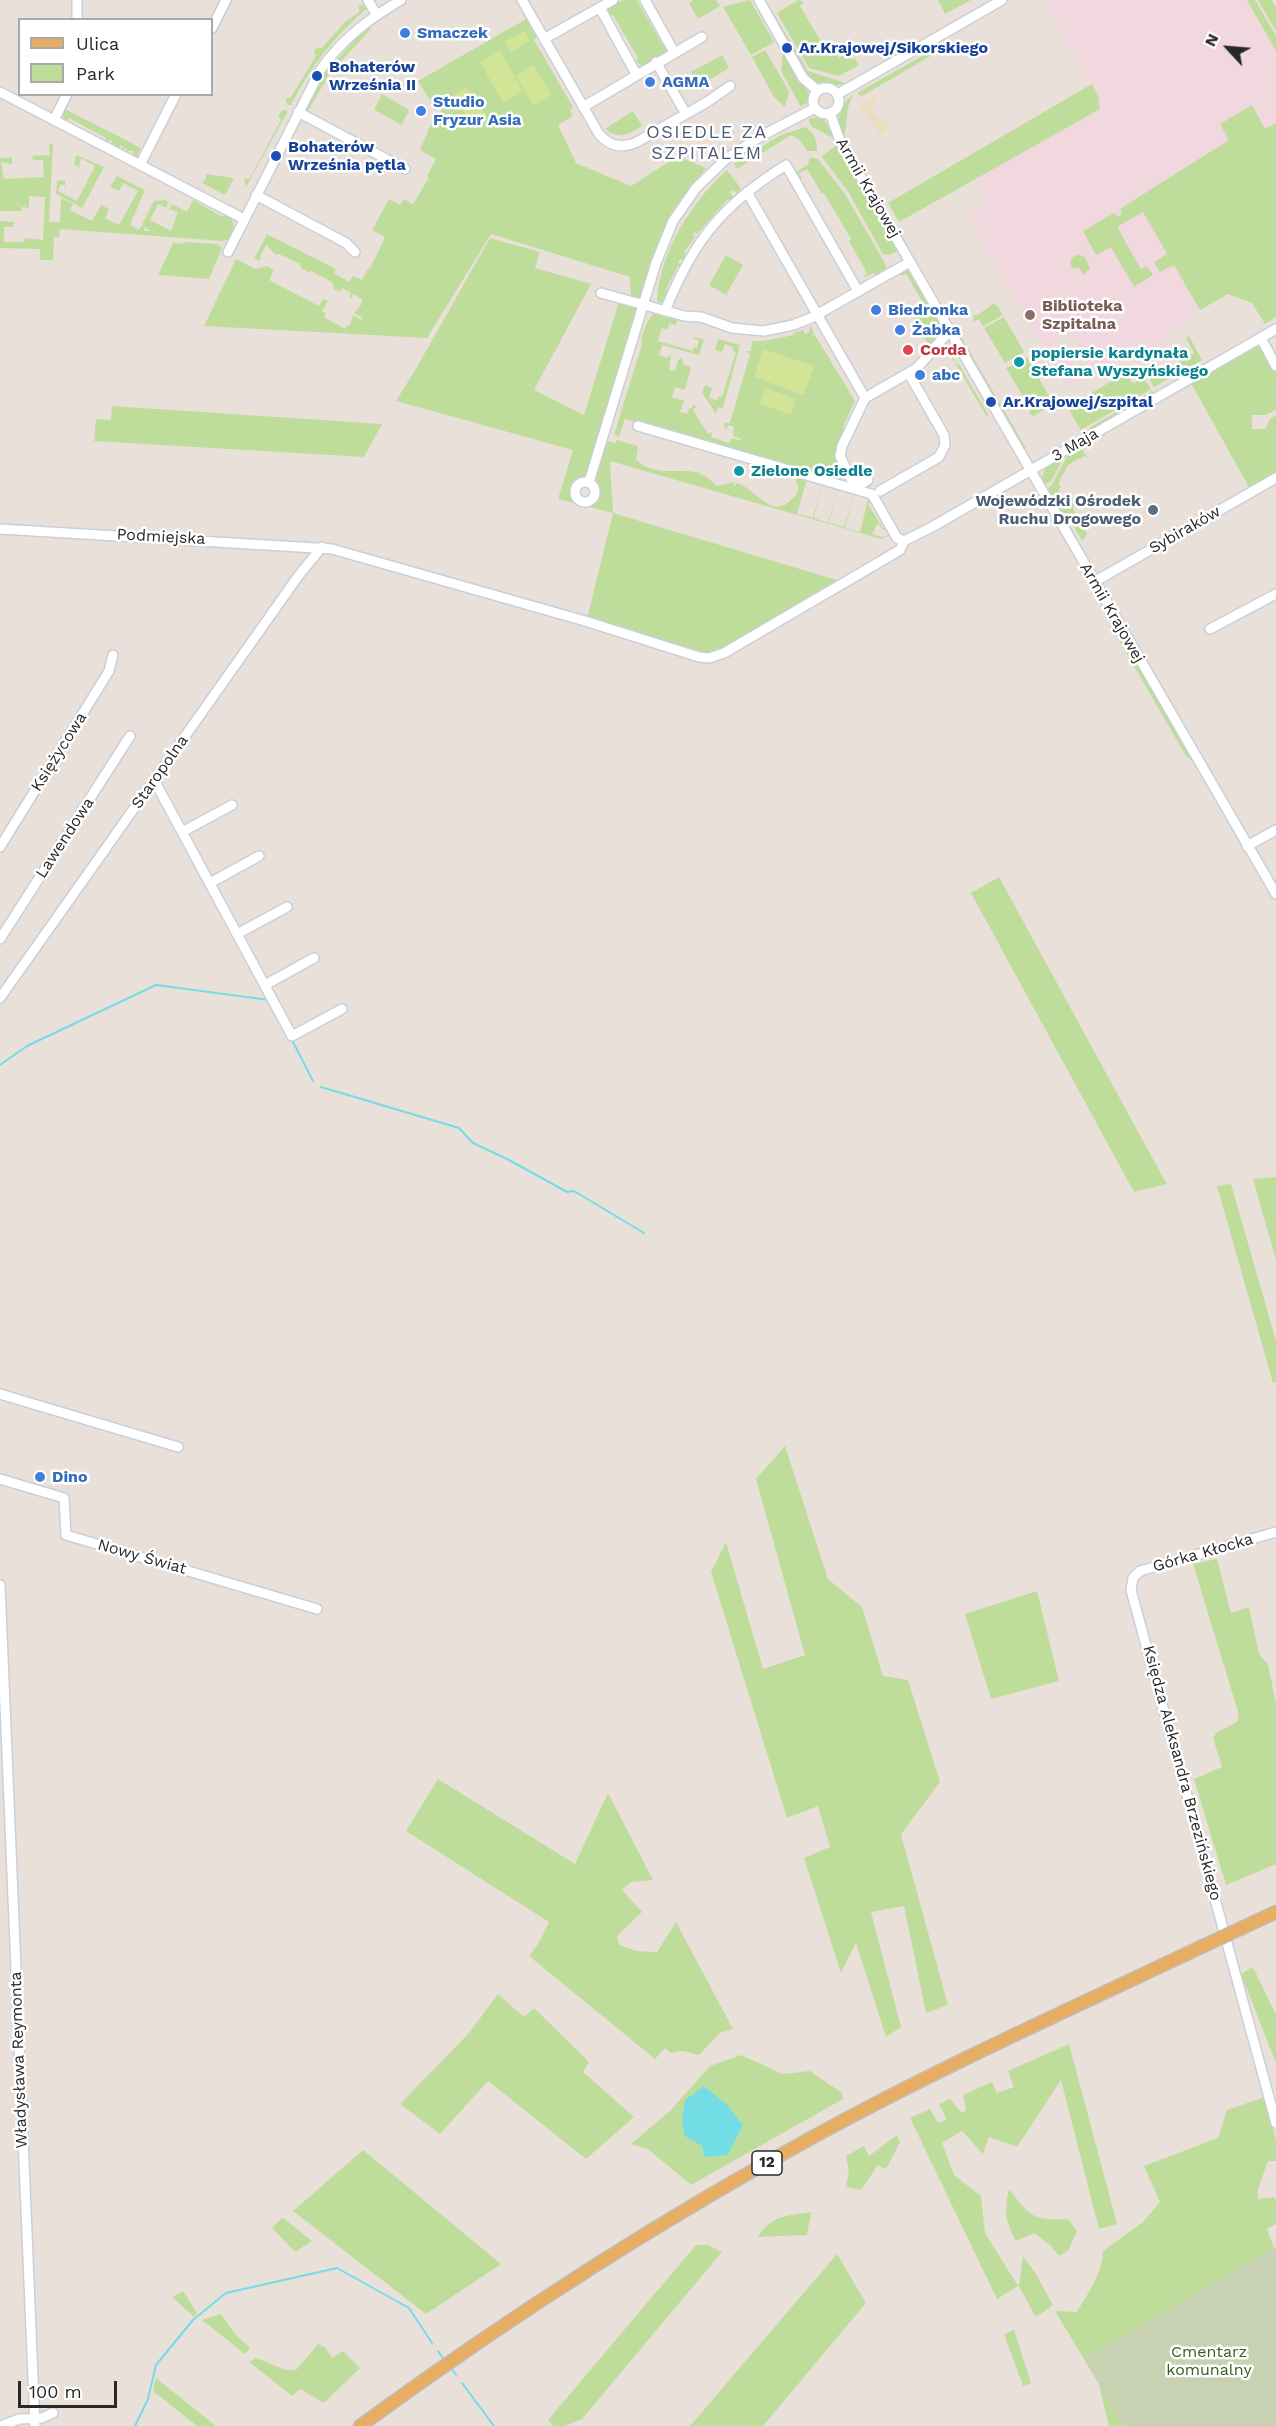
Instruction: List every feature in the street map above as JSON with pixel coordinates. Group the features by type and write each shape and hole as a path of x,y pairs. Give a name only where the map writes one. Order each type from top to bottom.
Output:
{"main road":[{"name":"12","path":"360,2426 541,2300 686,2209 759,2167 946,2068 1276,1911"}],"street":[{"path":"77,0 77,18"},
{"path":"213,26 226,0"},
{"path":"368,0 376,14"},
{"path":"228,252 311,86 330,57 353,32 376,14 401,0"},
{"path":"522,0 598,134 617,146 627,146 637,142 730,86"},
{"path":"544,39 613,0"},
{"path":"645,0 674,52"},
{"path":"759,0 803,78 818,91"},
{"path":"838,94 1002,0"},
{"path":"600,8 636,74"},
{"path":"583,107 702,37"},
{"path":"656,62 686,114"},
{"path":"815,108 814,99 818,91 827,88 838,94"},
{"path":"0,92 244,219"},
{"path":"815,108 823,113 830,113 839,104 838,94"},
{"path":"54,120 66,96"},
{"path":"140,165 175,96"},
{"path":"589,482 664,242 683,198 727,158 763,135 815,108"},
{"path":"298,112 405,170"},
{"name":"Armii Krajowej","path":"830,113 840,141 1276,894"},
{"path":"664,311 691,255 705,232 722,213 747,192 786,165 858,291"},
{"path":"747,192 865,398"},
{"path":"256,195 346,243 355,252"},
{"path":"601,293 684,316 701,317 732,328 750,331 775,329 793,325 818,314 910,262"},
{"name":"3 Maja","path":"904,541 932,528 1276,329"},
{"path":"868,480 863,483 851,478 840,456 842,446 865,398 920,366 950,330"},
{"path":"1261,338 1276,366"},
{"path":"880,491 939,457 945,445 944,435 909,374"},
{"path":"638,426 868,493 872,495 897,538 904,541"},
{"name":"Sybiraków","path":"1094,582 1276,478"},
{"name":"Podmiejska","path":"0,529 322,547 709,658 724,653 900,550 904,541"},
{"name":"Staropolna","path":"0,998 299,575 322,547"},
{"path":"1210,629 1276,594"},
{"name":"Księżycowa","path":"0,847 110,671 113,655"},
{"name":"Lawendowa","path":"0,939 130,736"},
{"path":"154,780 292,1036 342,1009"},
{"path":"182,832 232,805"},
{"path":"1247,846 1276,830"},
{"path":"210,883 259,856"},
{"path":"237,934 287,907"},
{"path":"265,985 314,958"},
{"path":"0,1394 178,1447"},
{"name":"Nowy Świat","path":"0,1479 64,1498 66,1535 317,1609"},
{"name":"Górka Kłocka","path":"1133,1578 1140,1571 1159,1564 1276,1532"},
{"name":"Księdza Aleksandra Brzezińskiego","path":"1133,1578 1131,1590 1276,2123"},
{"name":"Władysława Reymonta","path":"0,1586 35,2422"},
{"path":"1,2426 19,2419 35,2422 53,2413"}],"shaded area":[{"path":"1043,0 1247,0 1276,51 1276,317 1265,324 1252,303 1228,294 1186,318 1188,322 1157,341 1161,342 1165,349 1153,356 1149,348 1154,345 1153,343 1119,363 1116,359 1095,372 1069,330 1057,338 1081,380 1067,388 968,217 989,205 961,160 1091,84"}],"green space":[{"path":"623,0 637,0 662,44 668,48 665,53 642,66 636,62 638,58 613,15 610,16 607,12"},
{"path":"694,0 716,0 720,6 698,19 689,3"},
{"path":"750,0 774,42 751,55 723,7"},
{"path":"798,0 804,2 800,6 830,57 836,53 839,58 847,53 852,60 855,58 859,65 839,76 809,68 777,13"},
{"path":"938,0 971,0 945,14"},
{"path":"1247,0 1255,0 1276,36 1276,51"},
{"path":"1258,0 1272,0 1276,8 1276,31"},
{"path":"362,4 366,9 343,30 324,53 306,78 291,105 288,105 285,99 291,97 316,56 314,51 316,48 322,48 344,23 359,12 359,6"},
{"path":"775,16 808,71 845,83 831,86 810,77 793,56"},
{"path":"528,18 538,36 534,40 573,107 570,111 573,116 558,125 576,163 631,186 678,156 706,168 677,204 663,230 641,298 631,297 630,277 491,234 427,338 204,326 236,259 255,269 267,266 274,270 269,280 319,306 323,299 328,301 322,311 326,313 324,317 345,329 350,325 353,315 362,320 363,318 354,313 361,305 362,299 353,294 351,299 349,297 351,293 342,288 340,292 334,289 332,282 311,271 308,272 301,268 300,264 279,254 276,255 266,245 260,257 261,260 254,259 267,234 336,269 334,273 349,282 353,276 362,280 368,268 370,269 385,237 372,230 389,199 400,205 404,199 413,204 429,178 427,177 436,159 420,150 435,115 441,112 442,107 439,100 432,103 418,81"},
{"path":"368,26 371,29 330,73 307,113 306,108 326,71"},
{"path":"525,31 530,41 511,52 505,41"},
{"path":"765,50 789,91 785,107 774,97 752,57"},
{"path":"500,51 523,92 503,103 480,62"},
{"path":"929,52 932,55 864,95 860,96 857,93"},
{"path":"783,54 807,89 809,101 801,107 781,71"},
{"path":"722,55 729,68 699,86 691,72"},
{"path":"534,65 551,95 533,106 516,76"},
{"path":"1092,84 1098,96 1100,109 899,222 888,203"},
{"path":"466,87 486,115 473,125 453,96"},
{"path":"382,94 409,110 402,125 374,110"},
{"path":"853,95 848,107 845,134 842,136 839,124 841,109"},
{"path":"1252,105 1265,129 1276,123 1276,317 1265,324 1252,303 1228,294 1200,310 1174,265 1160,272 1154,262 1167,254 1143,212 1117,227 1141,269 1147,266 1153,275 1134,287 1111,247 1096,255 1083,231 1114,213 1117,217 1122,214 1120,209 1229,140 1220,124"},
{"path":"65,109 141,148 138,154 141,155 140,158 132,156 134,152 130,150 126,153 127,149 121,150 123,147 121,145 119,149 111,145 112,141 108,143 105,141 106,138 69,118 67,122 61,114"},
{"path":"283,110 288,111 246,187 244,179 250,178 281,120 278,115"},
{"path":"633,111 642,126 619,135 605,129"},
{"path":"823,118 835,139 812,127 808,119"},
{"path":"805,127 815,137 817,151 807,151 800,140 791,135 737,169 734,164 779,136"},
{"path":"49,144 53,144 49,222 60,222 61,198 73,204 70,210 92,221 101,205 109,209 105,218 119,225 138,191 123,183 119,191 110,187 117,176 145,190 130,225 139,230 141,226 145,228 144,231 151,231 142,225 154,201 164,200 169,202 166,208 158,204 150,220 171,231 178,212 169,209 172,204 187,212 193,200 223,217 226,214 232,219 234,225 229,239 223,241 60,229 59,237 54,237 53,260 40,260 40,249 0,248 0,221 14,222 13,227 4,227 4,242 24,242 24,238 43,240 45,197 29,196 29,208 13,201 22,207 22,211 0,211 0,158 12,157 12,164 1,162 4,179 44,177 43,160 33,160 32,156 50,155"},
{"path":"838,145 899,250 890,255 883,254 849,193 822,157"},
{"path":"76,155 104,167 82,208 56,194 57,181 65,180 65,186 61,184 58,191 77,201 95,166 81,158 79,167 74,165"},
{"path":"810,157 818,159 845,194 887,270 876,276 874,273 865,277 867,281 864,276 867,273 849,241 851,239 824,193 822,194 807,169 799,173 802,178 799,180 795,173 808,164"},
{"path":"727,170 740,187 740,191 737,194 733,190 730,193 735,198 731,202 728,199 697,234 695,232 693,235 695,237 684,252 688,257 685,262 680,259 678,262 683,266 678,266 661,303 657,301 664,264 680,229 701,197"},
{"path":"206,174 234,178 225,195 202,183 206,179"},
{"path":"490,238 540,252 535,268 591,284 534,390 584,415 619,302 637,307 639,310 588,475 573,487 572,493 576,501 589,504 596,498 598,490 595,478 606,441 616,443 617,440 638,446 636,459 642,465 658,470 701,473 700,477 703,474 717,486 735,482 734,487 737,483 745,487 772,506 787,503 795,496 798,489 796,482 798,475 807,479 797,514 813,518 822,483 814,518 828,523 838,488 829,523 844,527 854,492 845,528 860,532 869,496 872,501 868,504 883,528 888,527 883,530 878,523 872,534 882,537 892,534 881,539 610,461 613,513 558,499 573,450 396,401"},
{"path":"173,243 217,244 222,248 209,279 158,275"},
{"path":"1078,254 1085,257 1090,268 1084,275 1078,267 1073,269 1070,263 1072,258"},
{"path":"726,255 743,265 726,295 709,285"},
{"path":"906,268 911,270 945,330 929,348 925,347 927,342 913,316 926,308 906,274 901,276 901,272"},
{"path":"993,304 997,305 1003,315 983,326 979,319 973,322 974,314 976,316"},
{"path":"653,314 678,319 676,325 669,323 668,330 662,328 658,341 693,351 694,347 697,348 699,341 693,338 704,339 699,355 662,345 659,355 668,358 671,355 669,370 675,371 678,360 681,358 683,359 682,364 691,367 685,390 675,387 672,397 684,401 680,412 687,414 689,408 692,408 694,404 696,407 693,410 708,434 712,432 711,437 729,443 732,438 741,441 742,439 733,436 734,427 728,425 726,430 724,427 725,423 730,423 750,354 746,351 751,351 752,341 794,335 793,333 803,330 805,334 810,331 811,326 814,334 809,338 815,335 855,401 843,427 847,430 836,456 842,481 625,419 619,436 614,435 642,344 643,332"},
{"path":"1004,317 1024,352 1005,363 984,328"},
{"path":"959,333 1026,448 1022,450 957,336"},
{"path":"1189,336 1202,360 1154,387 1149,377 1151,373 1154,377 1194,353 1186,338"},
{"path":"718,339 740,345 723,408 718,407 716,414 702,392 705,385 712,388 709,398 717,400 719,396 722,397 736,352 732,350 733,347 725,344 722,352 715,350"},
{"path":"947,342 957,365 959,364 989,416 987,417 950,354 943,355 940,350"},
{"path":"1257,345 1261,345 1276,369 1276,410 1266,415 1252,415 1252,429 1266,429 1269,420 1276,415 1276,474 1250,489 1191,383"},
{"path":"763,349 814,366 804,395 754,377"},
{"path":"1027,357 1053,403 1034,416 1029,414 1031,410 1006,368"},
{"path":"1125,373 1133,383 1144,379 1151,389 1081,430 1070,412 1070,406"},
{"path":"766,388 796,399 791,415 760,404"},
{"path":"1152,391 1155,395 1091,431 1089,428"},
{"path":"112,406 382,424 364,457 94,441 96,419 111,420"},
{"path":"1081,448 1088,458 1084,456 1068,465 1058,484 1061,487 1058,489 1066,503 1071,500 1073,509 1087,534 1082,541 1072,523 1067,526 1045,490 1051,486 1068,455"},
{"path":"1065,455 1051,481 1043,486 1043,475 1047,467"},
{"path":"613,513 840,581 721,652 707,655 587,619"},
{"path":"1109,623 1114,623 1194,762 1186,756"},
{"path":"999,877 1167,1184 1134,1192 971,893"},
{"path":"1276,1177 1276,1260 1253,1179"},
{"path":"1231,1184 1276,1341 1276,1382 1273,1383 1217,1186"},
{"path":"785,1446 828,1579 862,1607 883,1676 908,1680 940,1782 901,1834 948,2005 926,2013 904,1906 871,1912 901,2027 886,2037 856,1943 841,1973 804,1858 830,1847 818,1806 787,1818 711,1572 726,1542 763,1669 805,1655 756,1479"},
{"path":"1217,1559 1231,1613 1249,1607 1259,1654 1268,1664 1276,1704 1276,1864 1226,1885 1194,1779 1222,1767 1213,1738 1217,1732 1237,1722 1239,1715 1193,1564"},
{"path":"1037,1591 1059,1681 991,1699 965,1614"},
{"path":"438,1779 575,1864 608,1793 653,1880 631,1882 622,1890 642,1912 617,1936 619,1945 636,1951 657,1952 676,1922 733,2029 720,2033 699,2055 683,2051 671,2053 665,2048 655,2059 529,1956 549,1922 406,1831"},
{"path":"1253,1967 1276,2015 1276,2063 1241,1974"},
{"path":"498,1994 524,2017 534,2008 589,2062 583,2072 634,2117 586,2159 488,2081 440,2134 400,2104 469,2033"},
{"path":"1069,2044 1117,2224 1099,2229 1061,2080 1017,2147 989,2137 983,2154 962,2131 942,2143 954,2175 981,2196 985,2233 1018,2286 997,2299 910,2118 930,2109 938,2123 947,2120 939,2104 950,2099 962,2113 966,2110 963,2095 992,2082 997,2093 1014,2087 1008,2071"},
{"path":"741,2055 783,2074 810,2071 842,2093 843,2099 691,2185 648,2149 631,2144 671,2110 710,2066"},
{"path":"1265,2097 1276,2140 1276,2161 1268,2161 1258,2189 1258,2199 1274,2197 1276,2200 1276,2224 1267,2229 1274,2248 1084,2359 1055,2311 1077,2312 1100,2268 1103,2251 1143,2222 1160,2202 1144,2166 1218,2138 1227,2110"},
{"path":"897,2135 900,2142 886,2169 878,2165 861,2190 846,2187 849,2171 846,2156 864,2146 869,2156"},
{"path":"363,2150 501,2264 426,2314 293,2211"},
{"path":"1009,2189 1033,2215 1047,2219 1068,2219 1077,2231 1068,2251 1059,2256 1050,2245 1034,2233 1016,2241 1007,2216 1006,2204"},
{"path":"811,2212 807,2235 758,2237 774,2220"},
{"path":"283,2217 312,2241 295,2252 272,2228"},
{"path":"696,2245 708,2245 722,2252 582,2419 564,2426 553,2426 548,2420"},
{"name":"Cmentarz komunalny","path":"1276,2247 1276,2426 1123,2426 1084,2359"},
{"path":"837,2254 866,2303 763,2426 690,2426"},
{"path":"1023,2256 1053,2305 1035,2316 1019,2286"},
{"path":"183,2291 197,2313 194,2317 172,2297"},
{"path":"221,2314 235,2334 250,2348 245,2354 202,2320"},
{"path":"1014,2330 1031,2383 1023,2386 1004,2334"},
{"path":"318,2344 326,2348 332,2358 343,2351 360,2368 324,2403 300,2389 292,2396 249,2362 256,2358 286,2370 296,2370"},
{"path":"156,2378 216,2426 197,2426 153,2391"},
{"path":"1099,2385 1123,2426 1109,2426"}],"sand":[{"path":"878,94 879,97 875,100 872,110 876,117 886,120 889,128 880,135 860,105"}],"water":[{"path":"704,2086 727,2105 743,2125 728,2155 704,2157 702,2146 685,2136 682,2121 685,2100"}],"waterway":[{"path":"0,1065 27,1046 156,985 269,1000"},
{"path":"291,1038 313,1081"},
{"path":"321,1087 459,1128 473,1143 567,1192 574,1191 644,1233"},
{"path":"135,2426 148,2399 156,2365 193,2320 226,2293 337,2268 409,2308 432,2343"},
{"path":"438,2351 443,2358"},
{"path":"451,2368 456,2375"},
{"path":"462,2383 494,2426"}],"place":[{"name":"Smaczek","path":"405,33"},
{"name":"Ar.Krajowej/Sikorskiego","path":"787,48"},
{"name":"Bohaterów Września II","path":"317,76"},
{"name":"AGMA","path":"650,82"},
{"name":"Studio Fryzur Asia","path":"421,111"},
{"name":"Bohaterów Września pętla","path":"276,156"},
{"name":"Biedronka","path":"876,310"},
{"name":"Biblioteka Szpitalna","path":"1030,315"},
{"name":"Żabka","path":"900,330"},
{"name":"Corda","path":"908,350"},
{"name":"popiersie kardynała Stefana Wyszyńskiego","path":"1019,362"},
{"name":"abc","path":"920,375"},
{"name":"Ar.Krajowej/szpital","path":"991,402"},
{"name":"Zielone Osiedle","path":"739,471"},
{"name":"Wojewódzki Ośrodek Ruchu Drogowego","path":"1153,510"},
{"name":"Dino","path":"40,1477"}],"district":[{"name":"OSIEDLE ZA SZPITALEM","path":"707,143"}]}
